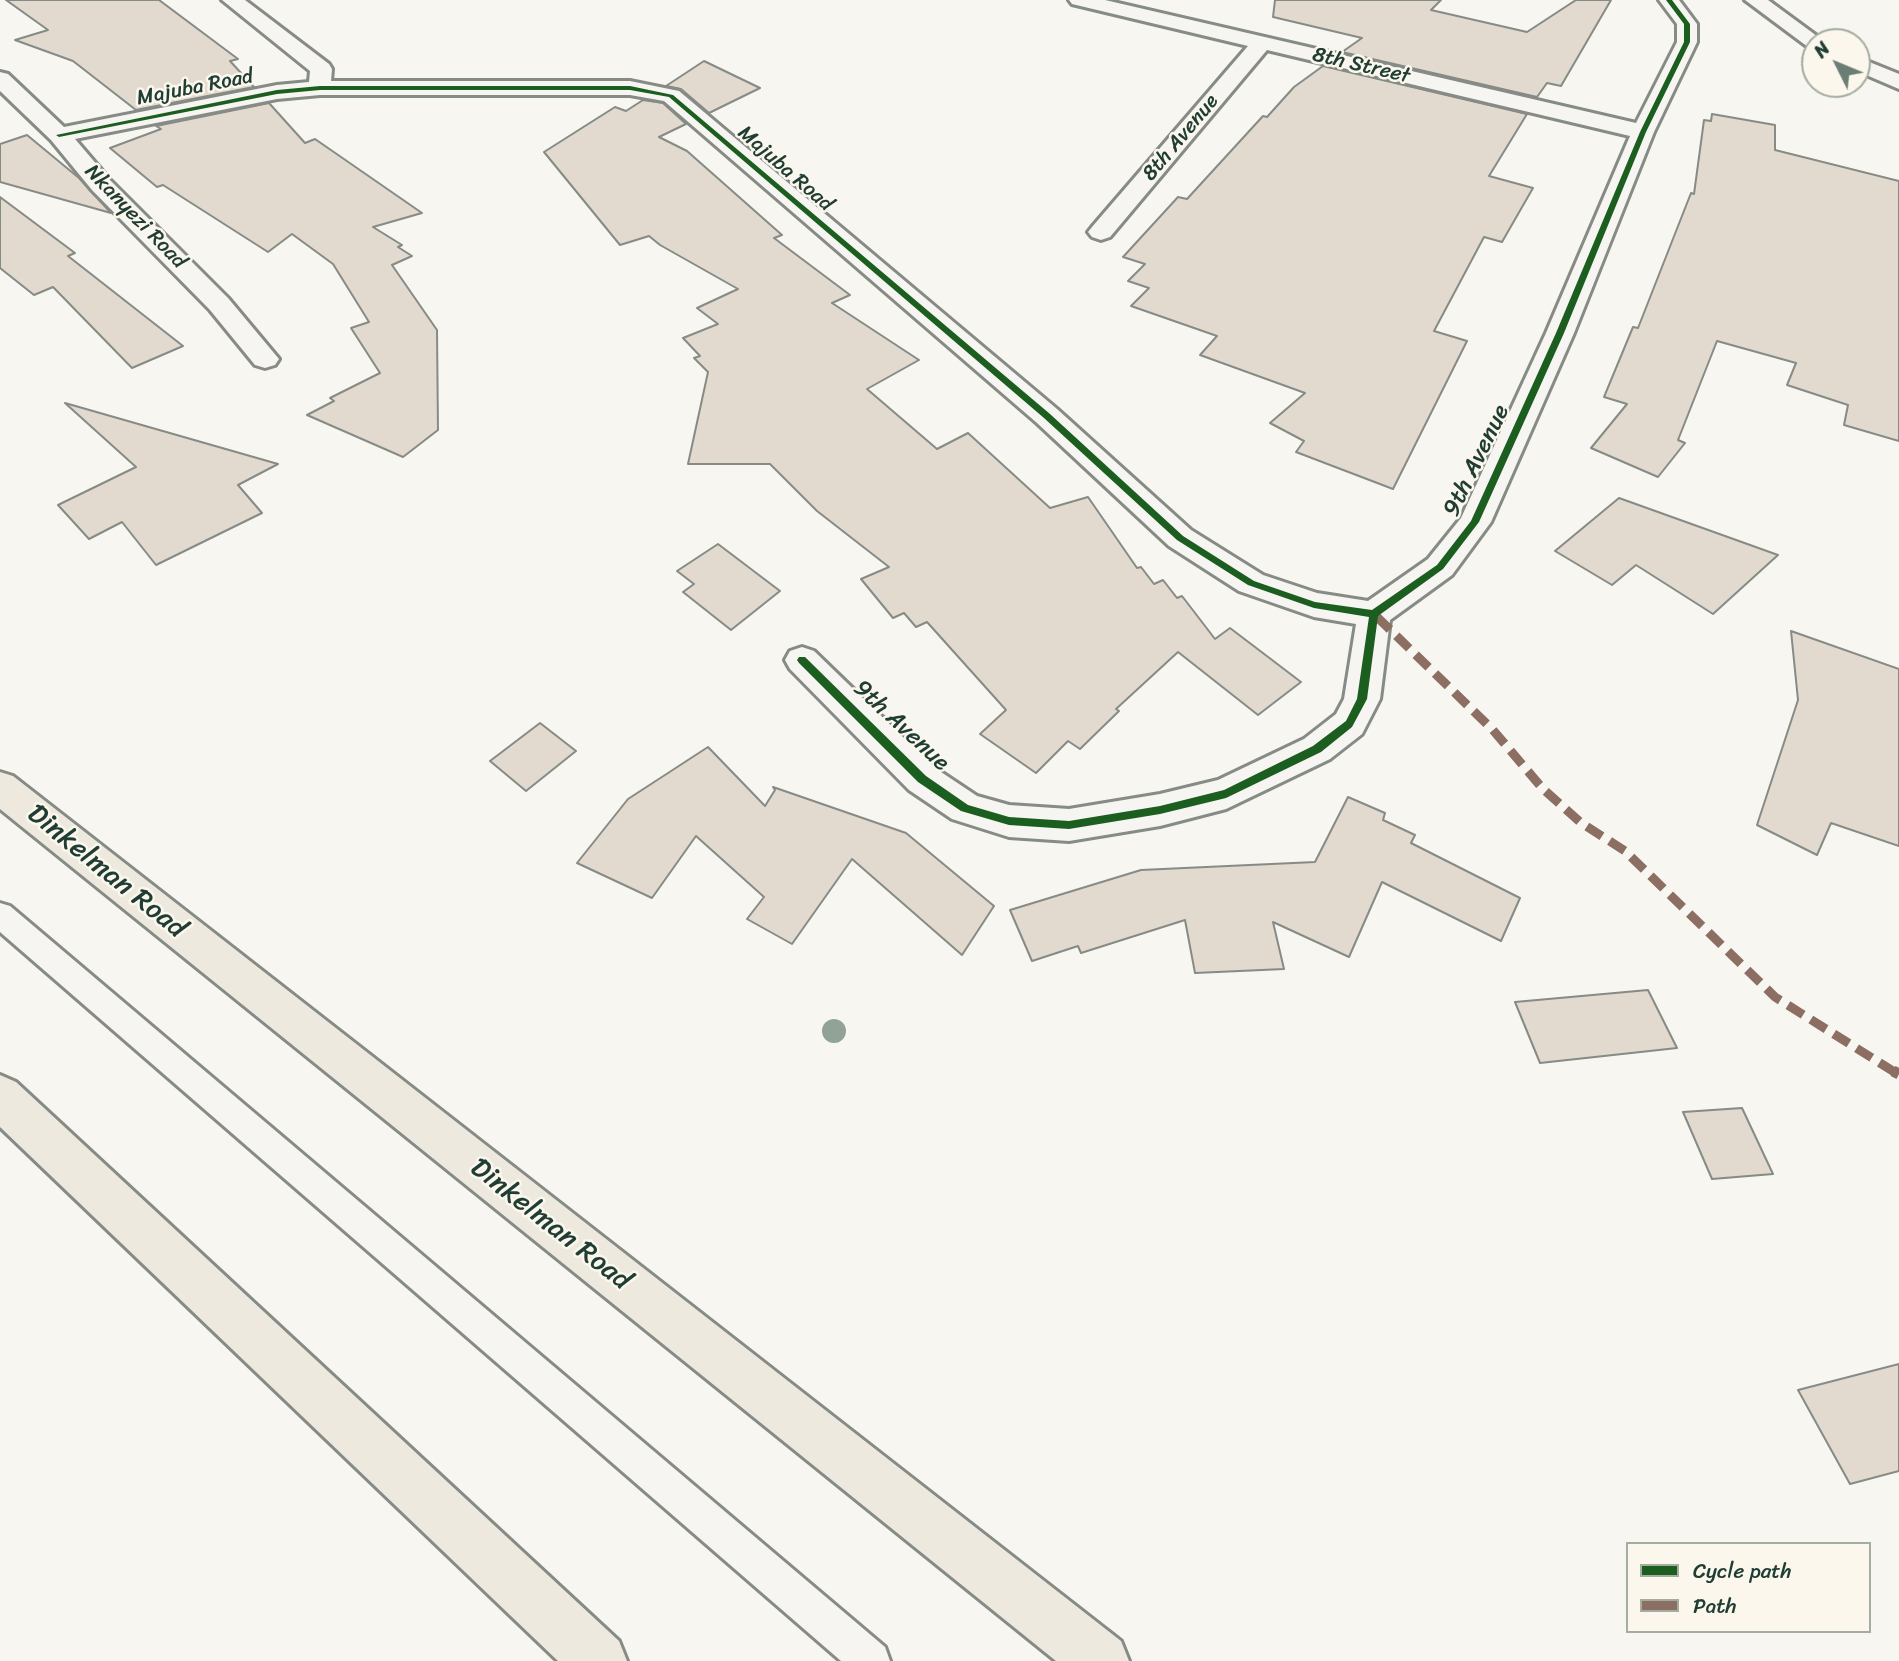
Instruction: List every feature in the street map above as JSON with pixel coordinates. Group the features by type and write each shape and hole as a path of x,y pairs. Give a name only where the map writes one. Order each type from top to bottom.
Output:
{"main road":[{"name":"Dinkelman Road","path":"0,787 1101,1661"},
{"path":"0,1097 599,1661"}],"street":[{"path":"232,0 321,69 320,88"},
{"name":"8th Street","path":"1079,0 1643,132"},
{"name":"9th Avenue","path":"802,660 922,779 965,808 1009,821 1069,825 1160,810 1226,794 1317,749 1349,724 1362,699 1374,614 1440,567 1475,523 1560,333 1643,132 1687,42 1687,24 1669,0"},
{"path":"1755,0 1801,33"},
{"name":"8th Avenue","path":"1101,232 1261,44"},
{"path":"1871,69 1899,82"},
{"name":"Nkanyezi Road","path":"0,79 60,135 101,185 219,304 265,359"},
{"name":"Majuba Road","path":"60,135 277,92 320,88 631,88 671,96 1047,416 1180,538 1251,583 1314,606 1374,614"}],"lane":[{"path":"0,915 871,1661"}],"building":[{"path":"6,0 159,0 238,59 230,61 254,87 136,110 73,61 15,40 48,30"},
{"path":"1275,0 1441,0 1431,10 1527,32 1576,0 1611,0 1561,86 1547,83 1537,97 1342,52 1362,38 1273,17"},
{"path":"704,61 760,88 709,113 681,89 666,86"},
{"path":"1323,66 1527,114 1489,176 1533,188 1502,242 1484,237 1434,331 1467,341 1393,489 1296,452 1304,441 1270,423 1305,393 1200,355 1217,336 1131,306 1149,288 1128,281 1145,264 1123,257 1178,197 1187,199 1263,116 1267,117 1294,87"},
{"path":"643,100 663,103 686,124 659,137 687,151 782,235 774,238 850,295 832,303 919,360 867,389 937,449 968,433 1050,508 1088,497 1137,568 1141,567 1154,584 1163,580 1177,598 1182,596 1215,639 1230,628 1301,682 1258,715 1178,652 1116,709 1119,711 1080,749 1068,741 1036,773 980,734 1006,710 927,622 916,627 904,613 893,618 861,579 889,567 817,511 770,464 688,464 708,372 694,358 700,356 683,338 718,324 697,308 738,289 660,245 649,236 620,245 544,152 615,107 626,111"},
{"path":"269,103 305,143 315,139 422,213 373,227 402,245 398,247 412,256 392,265 437,330 438,430 403,457 307,415 334,401 330,398 380,373 351,328 369,322 333,264 292,234 268,252 163,185 157,187 110,148 161,129 156,126"},
{"path":"1712,114 1775,125 1775,150 1899,181 1899,441 1844,425 1848,405 1787,385 1796,363 1717,341 1678,440 1685,443 1658,477 1591,448 1627,404 1604,397 1633,327 1638,328 1691,193 1694,194 1704,120 1711,121"},
{"path":"27,135 79,178 111,213 0,182 0,144"},
{"path":"0,197 75,253 68,256 183,346 132,368 53,287 34,295 0,268"},
{"path":"65,403 278,464 238,485 262,513 156,565 122,522 89,539 58,505 136,467"},
{"path":"1619,498 1778,555 1713,614 1636,565 1612,585 1555,551"},
{"path":"718,544 780,591 731,630 683,592 694,584 677,571"},
{"path":"1791,631 1899,669 1899,846 1831,823 1817,855 1757,825 1798,700"},
{"path":"540,723 576,751 526,791 490,761"},
{"path":"708,747 765,806 775,790 773,787 906,833 994,906 962,955 852,859 792,944 747,919 764,897 696,836 652,898 577,863 628,799"},
{"path":"1348,797 1385,813 1383,820 1415,835 1411,843 1520,898 1501,941 1382,882 1349,957 1273,922 1284,969 1195,973 1185,920 1081,953 1078,946 1032,961 1010,910 1141,870 1315,862"},
{"path":"1648,990 1677,1048 1540,1063 1515,1002"},
{"path":"1742,1108 1773,1174 1712,1179 1683,1112"},
{"path":"1899,1364 1899,1471 1850,1484 1798,1390"}],"marked path":[{"path":"1374,614 1493,730 1543,789 1580,822 1625,851 1775,997 1899,1074"}],"cycle path":[{"path":"802,660 922,779 965,808 1009,821 1069,825 1160,810 1226,794 1317,749 1349,724 1362,699 1374,614 1440,567 1475,522 1560,333 1643,132 1687,42 1687,24 1669,0"},
{"path":"59,135 277,92 320,88 630,88 671,96 1047,416 1180,538 1251,583 1314,605 1374,614"}]}
